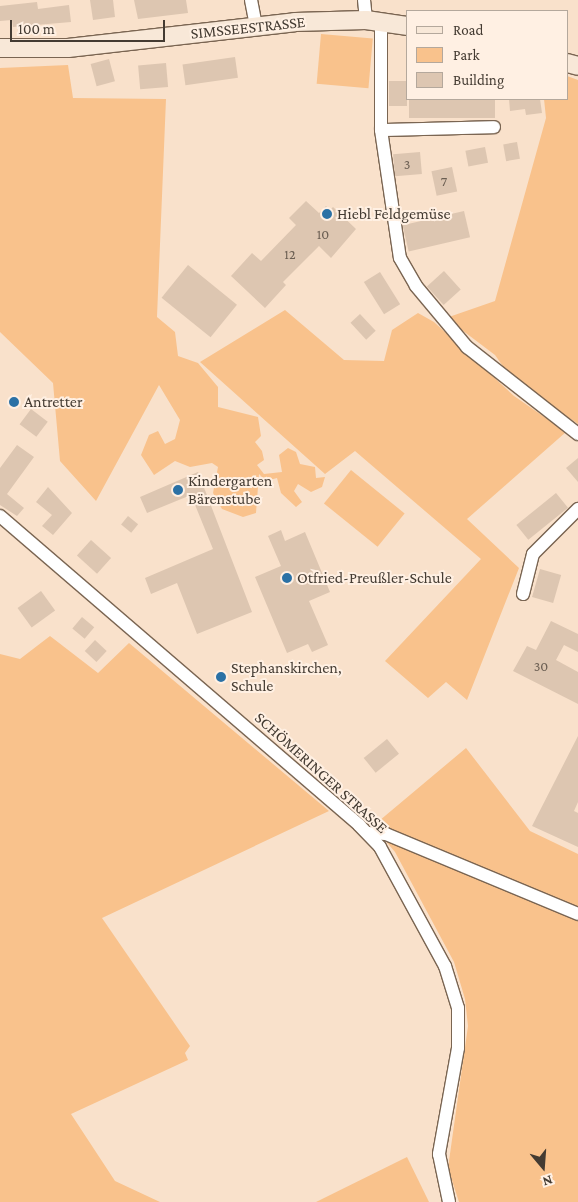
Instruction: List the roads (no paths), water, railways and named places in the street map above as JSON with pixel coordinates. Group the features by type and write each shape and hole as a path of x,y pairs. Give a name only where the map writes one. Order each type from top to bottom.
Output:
{"main road":[{"name":"SIMSSEESTRASSE","path":"0,48 68,48 256,26 373,21 406,26"}],"street":[{"path":"251,0 256,26"},
{"path":"364,0 373,21 381,130 394,232 400,258 416,286 467,347 578,434"},
{"path":"381,130 494,127"},
{"path":"523,594 533,554 578,509"},
{"name":"SCHÖMERINGER STRASSE","path":"0,516 368,833 380,847 446,966 456,995 458,1048 439,1154 449,1202"},
{"path":"368,833 386,834 578,914"}],"place":[{"name":"Hiebl Feldgemüse","path":"327,214"},
{"name":"Antretter","path":"14,402"},
{"name":"Kindergarten Bärenstube","path":"178,490"},
{"name":"Otfried-Preußler-Schule","path":"287,578"},
{"name":"Stephanskirchen, Schule","path":"221,677"}]}
